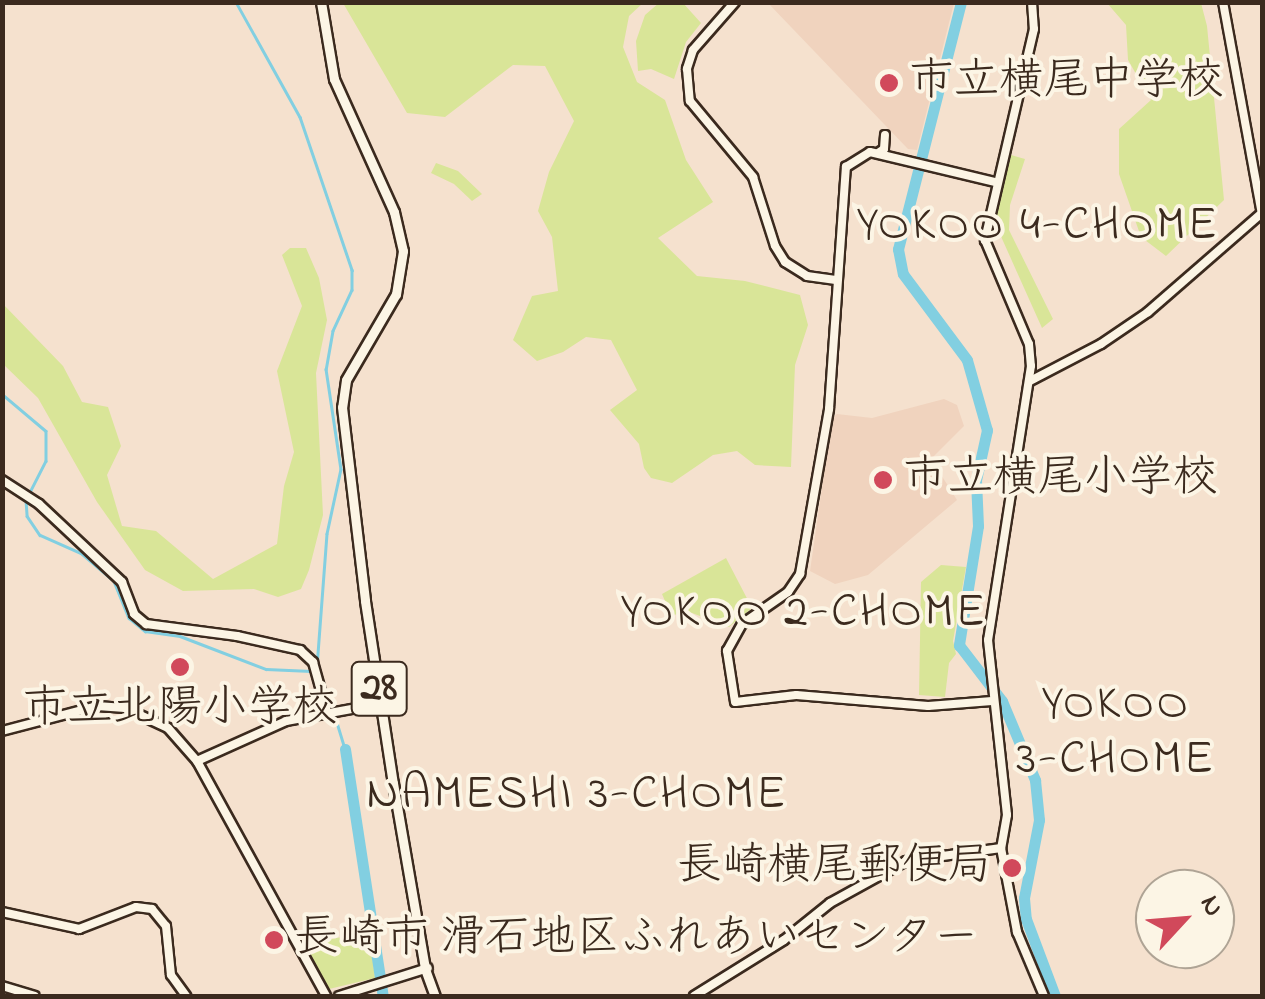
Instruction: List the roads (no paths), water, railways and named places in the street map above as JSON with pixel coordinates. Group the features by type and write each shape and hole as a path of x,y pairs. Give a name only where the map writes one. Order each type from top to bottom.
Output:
{"main road":[{"name":"28","path":"321,2 334,79 394,212 403,251 396,294 347,381 362,561 426,968 437,996"}],"street":[{"path":"735,2 692,50 687,69 690,101 753,178 775,246 785,262 807,276 836,280"},
{"path":"1032,2 1034,29 984,240 1028,344 1030,381 988,640 1007,815 1001,848 1017,932 1044,996"},
{"path":"1030,381 1100,344 1148,312 1262,215 1224,2"},
{"path":"885,135 884,149 851,161 843,176 828,410 800,574 788,592 731,636 726,651 735,702 796,696 928,706 992,698"},
{"path":"878,153 995,182"},
{"path":"2,480 28,496 122,582 134,614 146,624 300,650 315,669 331,711"},
{"path":"196,762 273,725 383,703"},
{"path":"2,731 82,707 125,708 168,728 196,762 326,996"},
{"path":"694,996 784,940 830,903 906,861 1001,848"},
{"path":"2,912 79,929 136,908 152,909 166,926 171,975 186,996"},
{"path":"339,996 426,968"},
{"path":"2,986 34,996"}],"waterway":[{"path":"236,2 300,117 352,270 352,290 333,331 326,369 341,469 327,534 317,666"},
{"path":"961,2 898,249 903,274 967,360 987,430 976,480 978,526 959,645 1002,701 1035,780 1039,820 1024,898 1026,919 1055,996"},
{"path":"2,394 46,431 46,461 30,493"},
{"path":"26,500 27,516 40,535 81,553 114,581 129,618 145,631 180,636 266,669 311,671"},
{"path":"335,716 345,749"},
{"path":"345,749 383,996"}],"place":[{"name":"市立横尾中学校","path":"889,83"},
{"name":"市立横尾小学校","path":"883,480"},
{"name":"市立北陽小学校","path":"180,667"},
{"name":"長崎横尾郵便局","path":"1012,868"},
{"name":"長崎市 滑石地区ふれあいセンター","path":"274,940"}],"district":[{"name":"YOKOO 4-CHOME","path":"1038,227"},
{"name":"YOKOO 2-CHOME","path":"804,614"},
{"name":"YOKOO 3-CHOME","path":"1116,732"},
{"name":"NAMESHI 3-CHOME","path":"577,796"}]}
